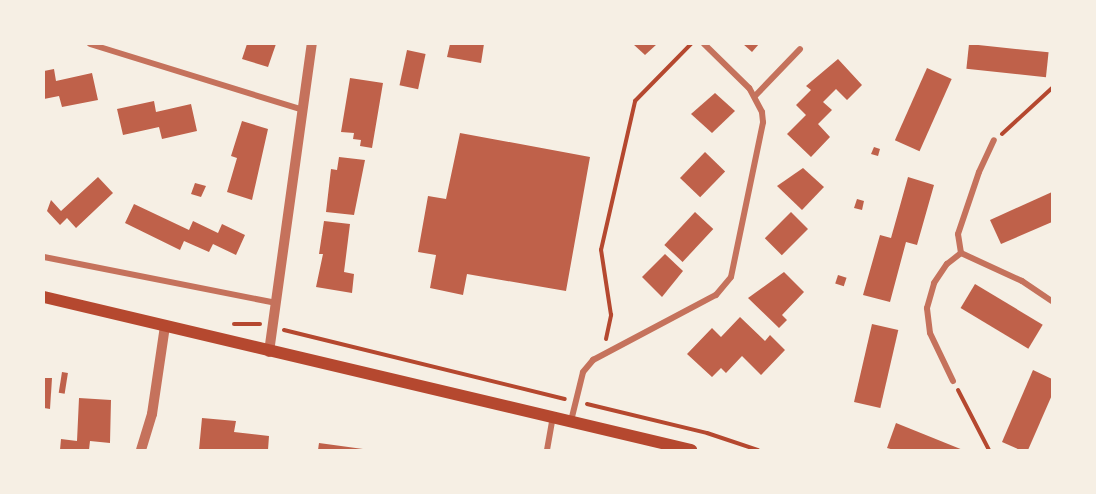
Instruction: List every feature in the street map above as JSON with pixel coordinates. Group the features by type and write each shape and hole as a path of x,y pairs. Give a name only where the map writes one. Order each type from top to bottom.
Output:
{"main road":[{"path":"44,297 691,450"}],"street":[{"path":"90,44 303,110"},
{"path":"269,352 312,44"},
{"path":"571,421 583,372 603,356 716,295 731,277 763,122 755,96 704,44"},
{"path":"755,96 800,48"},
{"path":"961,253 958,234 979,172 994,140"},
{"path":"961,253 1023,282 1053,301"},
{"path":"953,381 930,333 927,308 934,283 947,264 961,253"},
{"path":"44,257 276,303"},
{"path":"141,450 152,414 165,326"},
{"path":"547,450 553,417"}],"path":[{"path":"603,356 611,315 602,250 635,101 691,44"},
{"path":"994,140 1053,88"},
{"path":"304,334 707,433 758,450"},
{"path":"953,381 989,450"}],"building":[{"path":"247,44 276,44 268,67 242,59"},
{"path":"450,44 484,44 481,63 447,57"},
{"path":"633,44 657,44 645,55"},
{"path":"743,44 759,44 752,52"},
{"path":"969,44 1049,52 1046,77 966,69"},
{"path":"407,50 426,54 418,89 400,85"},
{"path":"838,59 862,85 847,100 836,89 823,102 832,110 818,124 830,137 811,157 787,134 806,115 796,105 811,90 806,86"},
{"path":"927,68 952,79 920,151 895,140"},
{"path":"54,69 56,81 92,73 98,100 62,107 59,96 44,99 44,71"},
{"path":"350,78 383,83 372,148 360,146 361,140 353,139 354,133 341,132"},
{"path":"715,93 735,111 712,133 691,114"},
{"path":"154,101 156,112 191,104 197,131 162,139 159,127 123,135 117,109"},
{"path":"242,121 268,129 252,200 227,192 237,158 231,156"},
{"path":"460,133 590,157 566,291 467,274 463,295 430,288 436,255 418,252 428,196 446,199"},
{"path":"874,147 880,149 878,156 871,154"},
{"path":"705,152 725,171 700,197 680,178"},
{"path":"339,157 365,160 354,215 326,212 331,169 337,170"},
{"path":"803,168 824,187 802,210 777,186"},
{"path":"98,177 113,193 76,228 67,218 60,225 47,211 51,200 61,211"},
{"path":"908,177 934,185 917,245 906,242 890,302 863,295 880,235 891,238"},
{"path":"195,183 206,186 201,197 191,194"},
{"path":"1052,192 1052,222 1001,244 990,220"},
{"path":"857,199 864,201 862,210 854,208"},
{"path":"134,204 189,230 193,221 218,233 222,224 245,235 236,255 213,244 209,252 184,241 180,250 125,223"},
{"path":"695,212 713,229 683,262 664,245"},
{"path":"791,212 808,229 782,255 765,238"},
{"path":"324,221 350,224 344,272 354,274 352,293 316,287 323,254 319,254"},
{"path":"665,254 683,271 662,297 642,277"},
{"path":"784,272 804,292 782,315 787,320 779,328 748,298"},
{"path":"838,275 847,278 844,286 835,284"},
{"path":"975,284 1043,325 1028,349 961,308"},
{"path":"740,317 765,341 770,335 785,350 761,375 742,356 726,373 721,368 712,377 687,354 712,328 721,337"},
{"path":"872,324 898,330 880,408 854,402"},
{"path":"1033,370 1052,379 1052,395 1028,450 1020,450 1002,442"},
{"path":"62,372 68,373 65,394 59,393"},
{"path":"44,378 52,378 50,409 44,408"},
{"path":"79,398 111,400 110,443 90,441 89,450 60,450 61,439 77,441"},
{"path":"202,418 236,421 234,432 269,436 268,450 199,450"},
{"path":"896,423 963,450 894,450 887,448"},
{"path":"319,443 363,449 363,450 318,450"}]}
